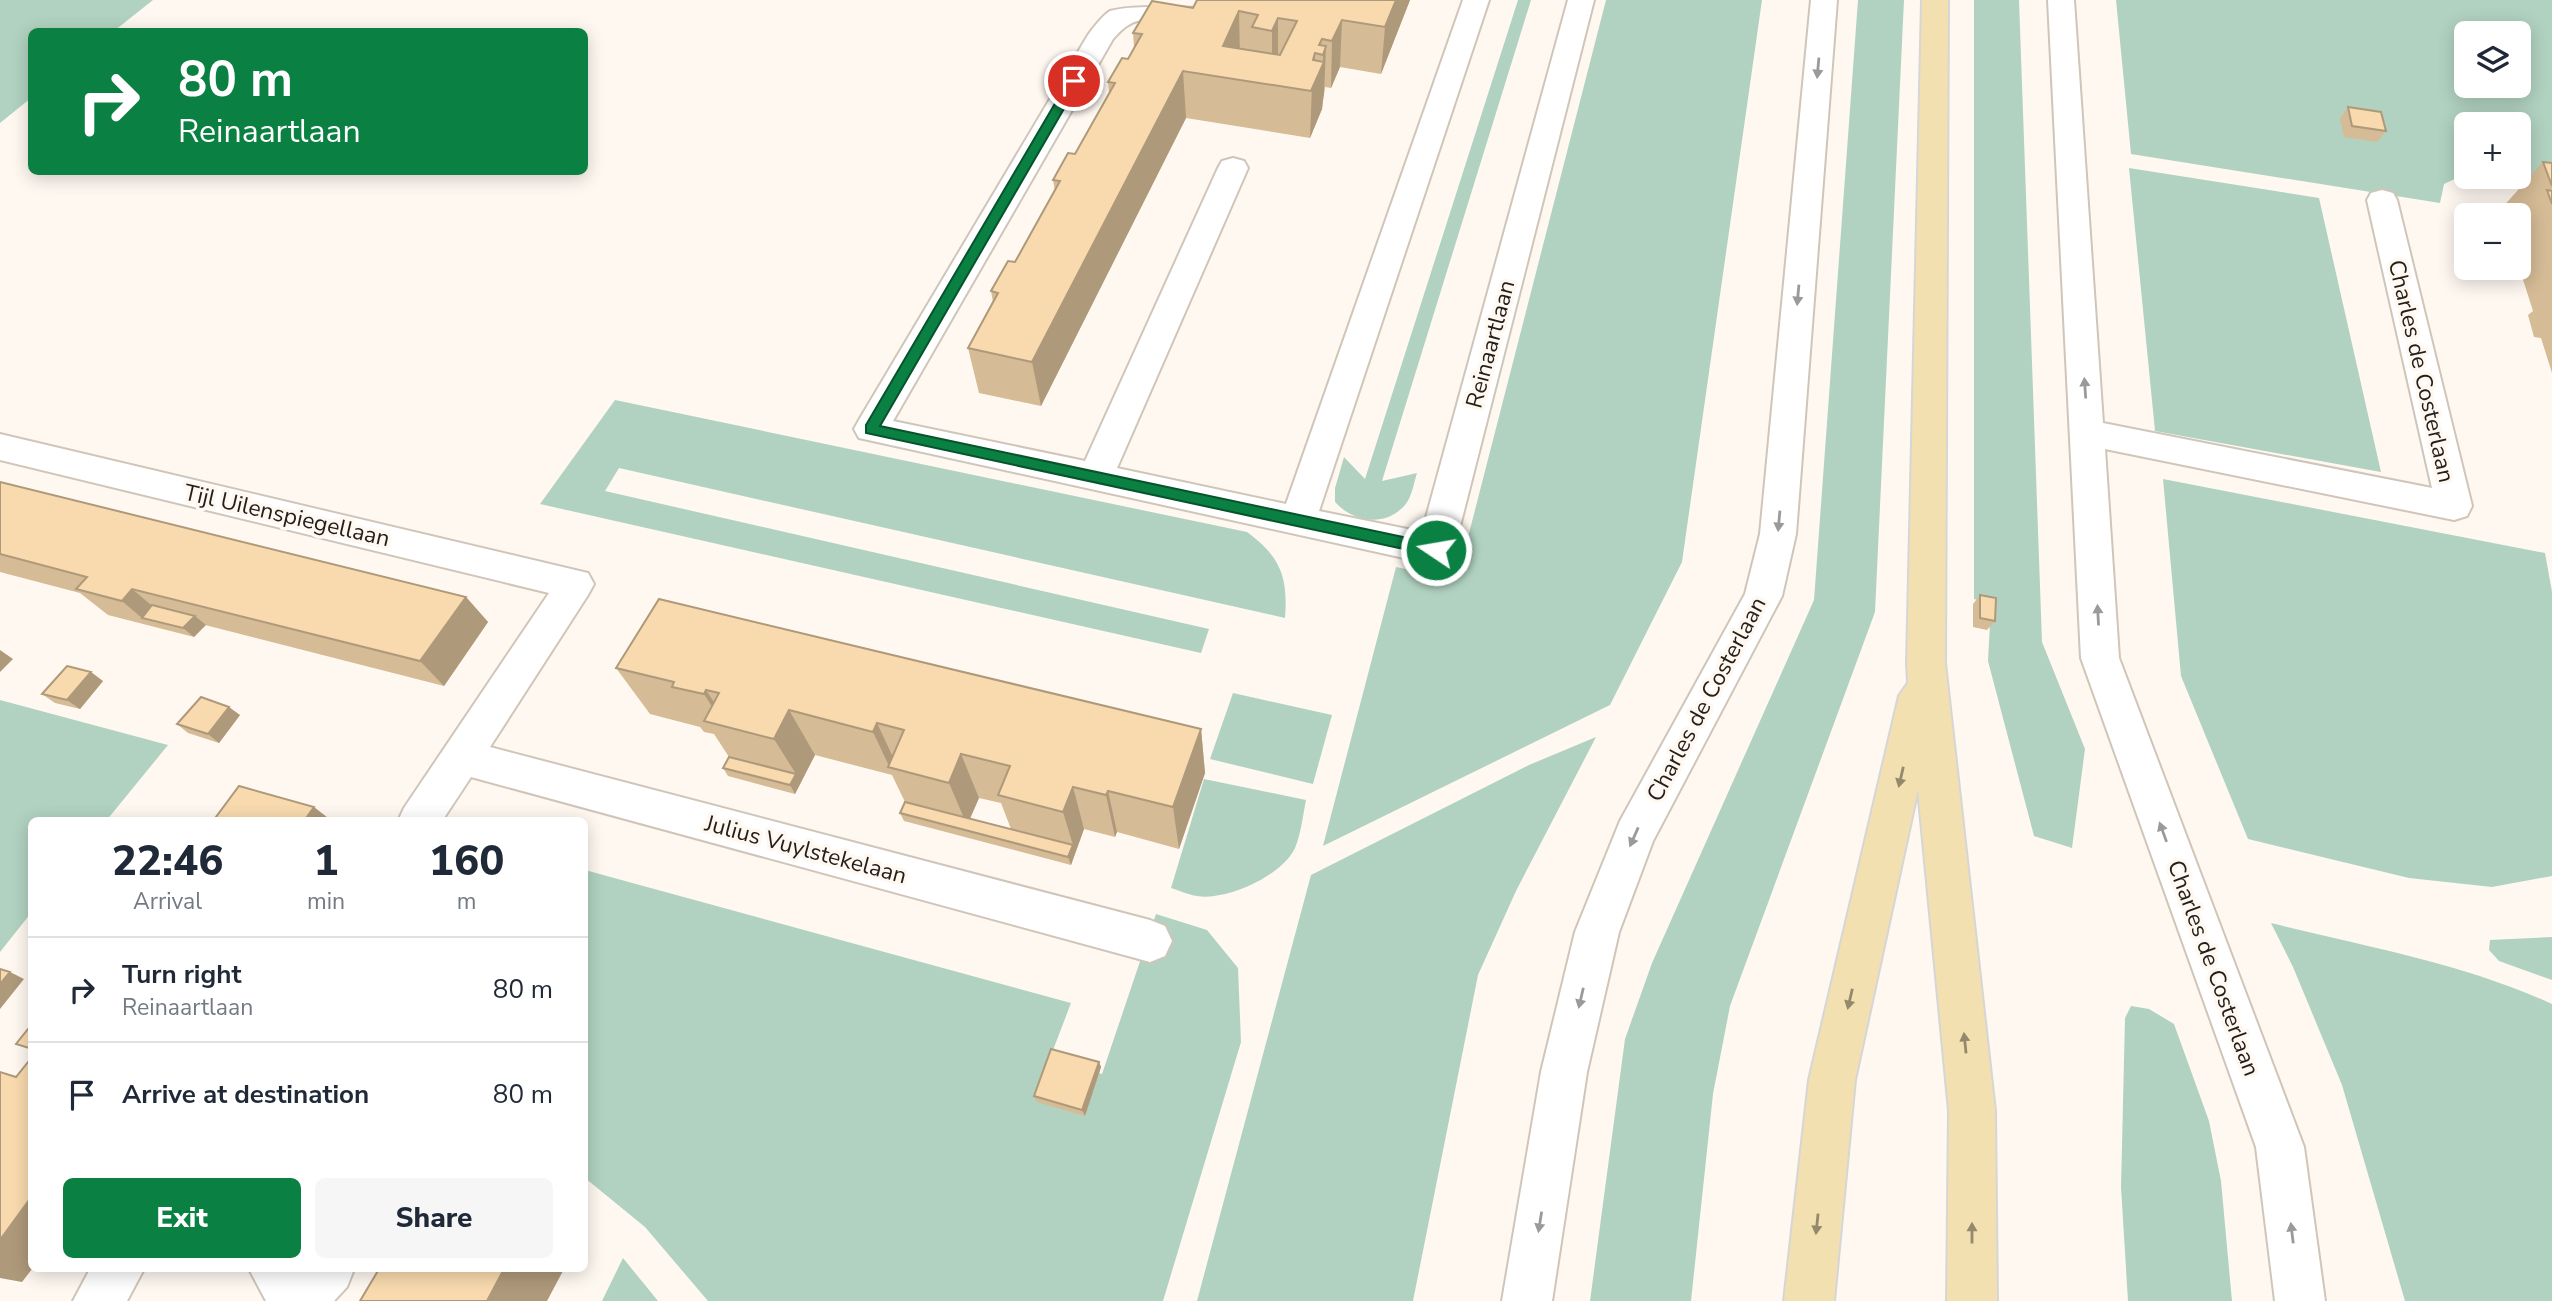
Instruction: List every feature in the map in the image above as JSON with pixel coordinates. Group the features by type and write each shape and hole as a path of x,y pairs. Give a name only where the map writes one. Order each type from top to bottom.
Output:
{"main road":[{"path":"1935,0 1926,663 1972,1111 1972,1301"},
{"path":"1809,1301 1832,1080 1926,663"}],"street":[{"name":"Reinaartlaan","path":"1306,0 1290,8 1255,12 1182,2 1149,5 1122,15 1102,35 871,429 1436,550 1581,0"},
{"path":"1297,521 1476,0"},
{"name":"Charles de Costerlaan","path":"1527,1301 1564,1072 1597,932 1635,834 1763,596 1778,534 1824,0"},
{"name":"Charles de Costerlaan","path":"2061,0 2100,658 2280,1147 2300,1301"},
{"path":"1095,477 1233,168"},
{"name":"Charles de Costerlaan","path":"2088,433 2454,506 2382,200"},
{"name":"Tijl Uilenspiegellaan","path":"0,447 575,584 461,757"},
{"path":"422,817 461,757"},
{"name":"Julius Vuylstekelaan","path":"461,757 1150,941"},
{"path":"98,1301 117,1272"},
{"path":"276,1272 298,1301 326,1272"}],"green space":[{"path":"0,0 153,0 118,28 28,28 28,100 0,123"},
{"path":"1518,0 1531,0 1382,481 1417,473 1407,502 1397,512 1380,519 1360,518 1335,502 1335,488 1344,457 1365,479"},
{"path":"1606,0 1762,0 1682,562 1610,705 1323,846 1396,567 1457,580"},
{"path":"1858,0 1904,0 1875,612 1730,1006 1713,1094 1691,1301 1590,1301 1625,1039 1652,963 1814,600"},
{"path":"1974,0 2019,0 2042,642 2085,749 2072,848 2034,836 1988,661 1991,604 1974,599"},
{"path":"2116,0 2552,0 2552,191 2531,188 2531,112 2454,112 2454,179 2444,184 2440,203 2131,154"},
{"path":"2129,168 2319,198 2381,472 2155,431"},
{"path":"615,400 1247,532 1268,550 1280,569 1285,591 1285,618 619,468 605,491 1209,629 1201,653 540,504"},
{"path":"2163,479 2545,553 2552,592 2552,876 2492,887 2409,878 2248,839 2181,676"},
{"path":"1233,693 1332,715 1313,784 1210,759"},
{"path":"0,700 168,745 109,817 28,817 28,917 0,952"},
{"path":"1596,737 1516,891 1478,975 1413,1301 1197,1301 1311,875 1529,765"},
{"path":"1204,779 1306,800 1295,848 1278,868 1252,884 1223,895 1209,897 1171,888"},
{"path":"588,871 1071,1003 1050,1058 1102,1074 1156,914 1207,930 1238,968 1241,1042 1163,1301 708,1301 645,1227 588,1180"},
{"path":"2271,923 2450,967 2552,1004 2552,1301 2405,1301 2342,1085 2293,967"},
{"path":"2552,937 2552,980 2499,961 2489,950 2490,940"},
{"path":"2131,1006 2149,1009 2174,1024 2209,1121 2221,1181 2232,1301 2128,1301 2121,1187 2125,1018"},
{"path":"623,1258 658,1301 602,1301"}],"building":[{"path":"1197,0 1396,0 1385,27 1342,20 1332,41 1322,39 1319,45 1326,46 1323,55 1315,53 1313,60 1324,62 1311,91 1183,71 1032,362 968,348 998,293 991,291 1008,261 1015,262 1060,181 1053,180 1068,153 1075,154 1115,83 1108,82 1122,58 1128,59 1142,34 1133,33 1152,1 1193,8","holes":["1239,11 1258,15 1252,27 1272,31 1278,18 1297,21 1280,55 1223,46"]},
{"path":"2348,107 2381,112 2386,131 2352,126"},
{"path":"2543,162 2552,163 2552,186"},
{"path":"2547,190 2552,191 2552,204"},
{"path":"0,482 466,597 420,661 132,589 122,601 76,589 87,577 0,554"},
{"path":"1980,595 1996,598 1995,621 1980,618"},
{"path":"659,599 1201,729 1173,807 1108,791 1106,795 1073,787 1063,812 998,795 1010,766 961,754 949,783 888,767 904,730 877,723 873,732 789,710 774,739 704,721 719,693 706,690 704,694 672,687 674,682 616,668"},
{"path":"152,605 195,616 183,628 142,618"},
{"path":"67,666 91,672 67,700 42,694"},
{"path":"201,697 229,707 208,734 177,724"},
{"path":"729,757 796,774 790,785 723,768"},
{"path":"239,786 314,807 307,817 216,817"},
{"path":"905,802 1073,845 1068,857 900,813"},
{"path":"0,969 10,972 0,984"},
{"path":"28,1029 28,1048 16,1044"},
{"path":"1051,1049 1099,1062 1082,1110 1034,1096"},
{"path":"28,1062 28,1202 0,1240 0,1072 16,1077"},
{"path":"377,1272 502,1272 487,1301 360,1301"}],"route":[{"path":"1074,81 871,429 1436,550"}]}
